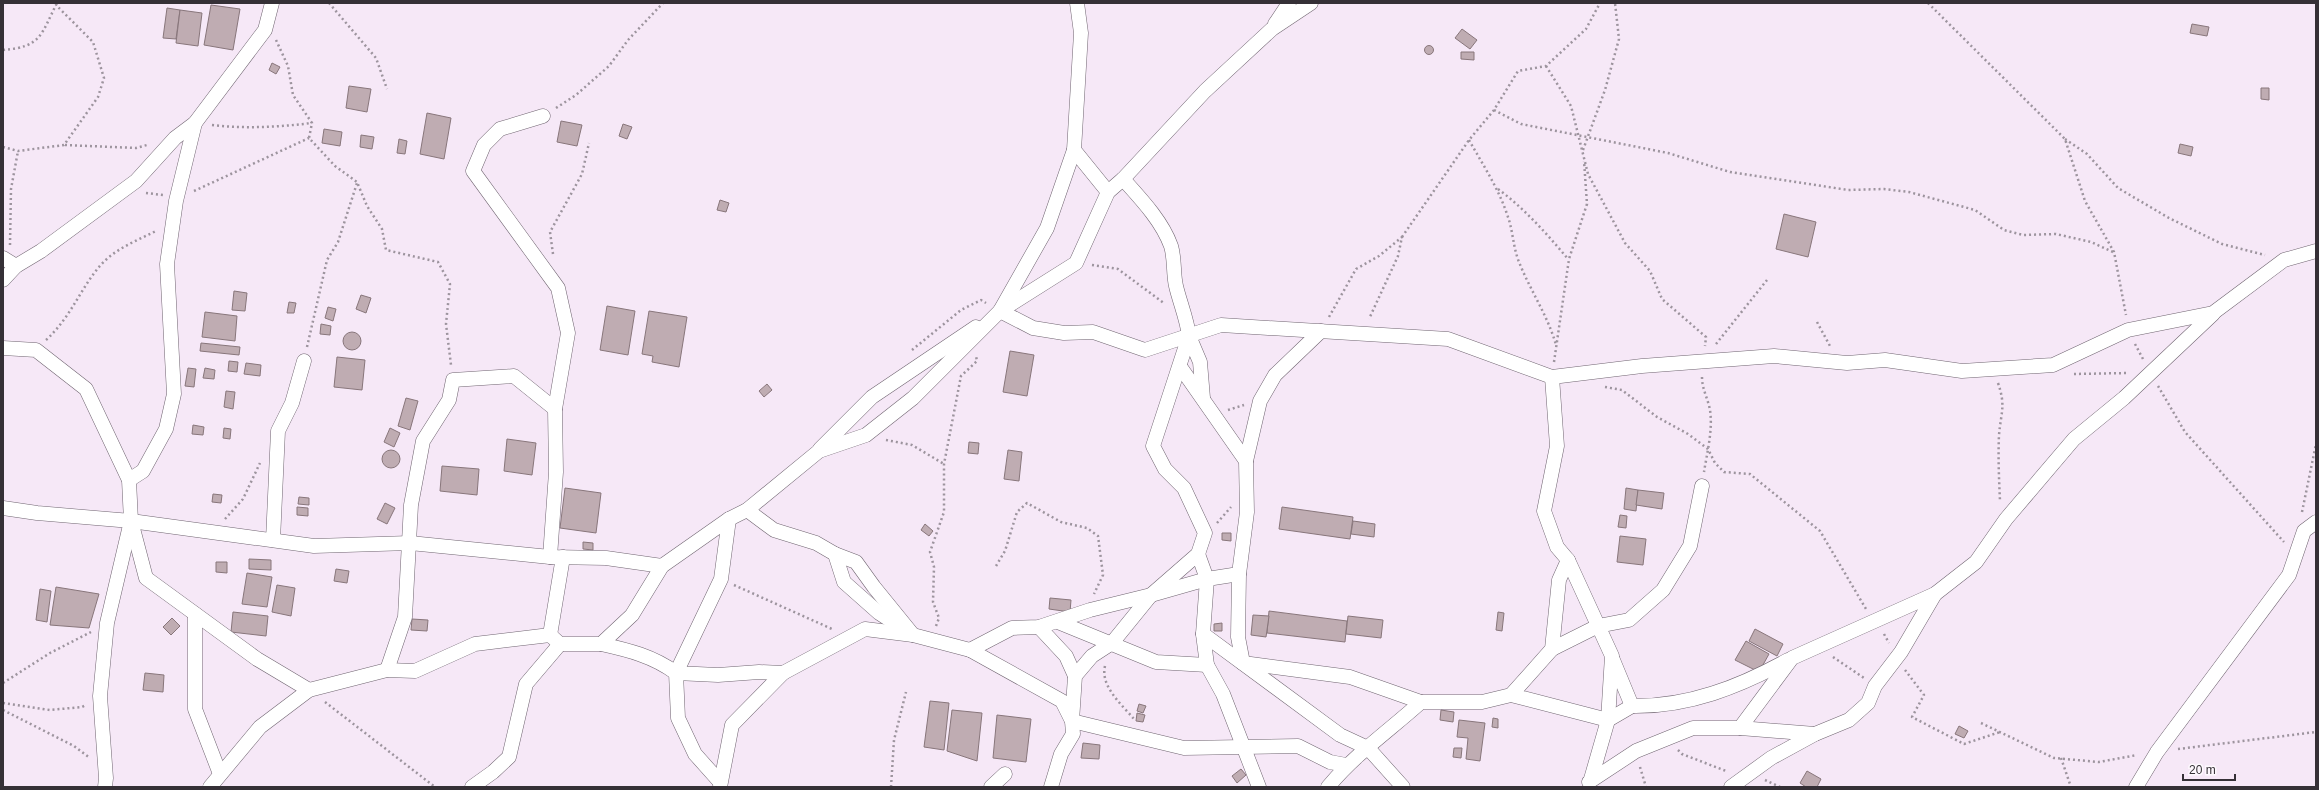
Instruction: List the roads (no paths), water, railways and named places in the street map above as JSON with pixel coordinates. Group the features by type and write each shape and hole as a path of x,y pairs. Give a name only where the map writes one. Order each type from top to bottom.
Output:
{"street":[{"path":"3,280 16,266 41,251 136,181 175,138 196,123 266,30 272,3"},
{"path":"819,451 866,435 913,398 1000,311 1047,228 1074,150 1081,33 1077,3"},
{"path":"1272,29 1289,3"},
{"path":"601,644 632,616 662,566 729,519 747,510 819,451 872,397 1000,311 1076,263 1108,192 1123,179 1205,91 1272,29 1311,3"},
{"path":"472,787 494,772 509,757 526,684 555,640 555,409 568,333 558,288 473,171 484,145 500,129 543,116"},
{"path":"129,480 143,470 166,429 174,394 166,264 176,201 196,123"},
{"path":"1074,150 1108,192"},
{"path":"1123,179 1145,204 1164,231 1171,247 1176,285 1187,318 1189,336 1200,362 1204,400"},
{"path":"1243,663 1350,676 1421,702 1482,702 1511,695 1608,720 1632,706 1658,707 1702,698 1757,677 1792,658 1935,594 1976,562 2002,524 2074,439 2149,373 2213,313 2284,260 2316,251"},
{"path":"3,258 16,266"},
{"path":"1000,311 1033,328 1064,333 1093,332 1145,350 1221,325 1448,339 1552,377 1703,361 1774,356 1847,362 1885,360 1962,371 1993,367 2053,366 2128,330 2213,313"},
{"path":"1243,663 1238,637 1239,574 1247,512 1246,461 1260,401 1275,375 1321,331"},
{"path":"1075,676 1092,656 1112,643 1151,596 1198,554 1204,533 1184,488 1165,469 1154,446 1166,403 1181,368 1189,336"},
{"path":"3,348 36,350 86,388 129,480 131,521 146,578 258,659 309,690"},
{"path":"273,540 278,431 292,404 304,361"},
{"path":"1181,368 1246,461"},
{"path":"387,670 405,616 411,505 423,441 449,400 453,380 514,376 555,409"},
{"path":"1552,377 1557,446 1544,511 1557,547 1568,560 1612,656 1632,706"},
{"path":"1511,695 1552,650 1598,626 1629,620 1663,590 1690,546 1702,486"},
{"path":"3,508 37,513 131,521 314,546 410,543 556,557 606,558 662,566"},
{"path":"747,510 774,530 816,543 834,554 856,562 874,588 917,636"},
{"path":"720,784 695,754 678,718 676,673 721,579 729,519"},
{"path":"118,787 106,782 100,696 107,623 131,521"},
{"path":"2136,787 2157,752 2289,575 2304,531 2316,522"},
{"path":"834,554 844,582 879,613 917,636"},
{"path":"1198,554 1207,579 1203,634 1207,665 1223,694 1242,747 1259,787"},
{"path":"1552,650 1559,580 1568,560"},
{"path":"970,650 1012,628 1039,627 1058,622 1090,610 1151,596 1207,579 1239,574"},
{"path":"1731,787 1750,772 1815,734 1849,720 1868,703 1875,686 1896,656 1901,652 1935,594"},
{"path":"195,614 196,709 220,774"},
{"path":"1058,622 1156,662 1207,665"},
{"path":"1039,627 1066,656 1075,676 1072,734 1062,754 1051,787"},
{"path":"720,784 732,725 783,673 866,629 938,640 970,650 1062,701 1072,721 1184,748 1298,746 1330,762 1346,765"},
{"path":"1203,634 1340,735 1368,748 1403,787"},
{"path":"210,787 260,727 309,690 387,670 415,671 475,644 555,640 601,644 636,652 664,664 676,673 718,675 759,672 783,673"},
{"path":"1588,783 1608,720 1612,656"},
{"path":"1740,728 1792,658"},
{"path":"1328,787 1346,765 1421,702"},
{"path":"1588,783 1636,751 1668,740 1693,728 1740,728 1815,734"},
{"path":"991,787 1005,774"}]}
